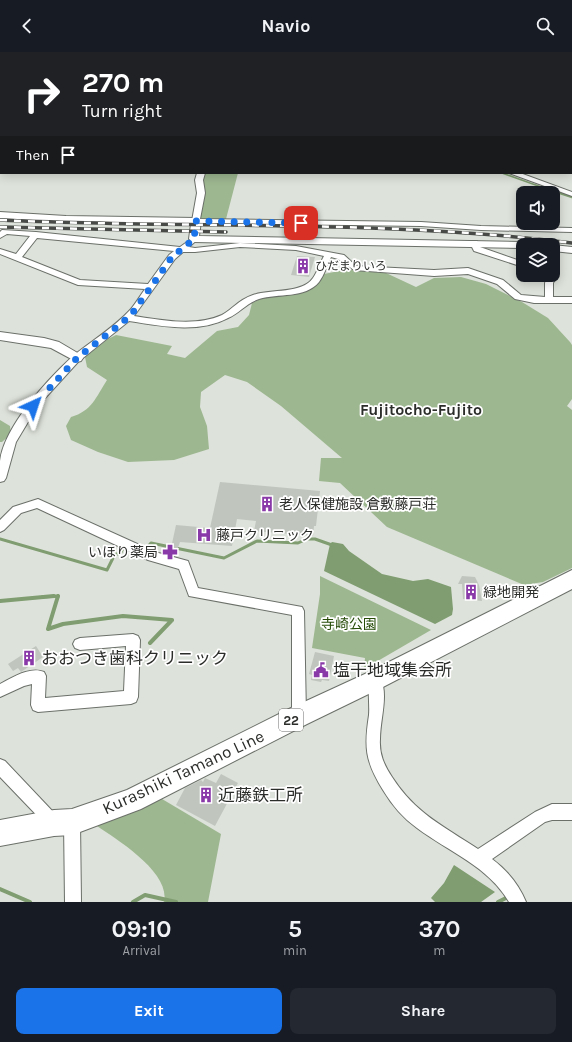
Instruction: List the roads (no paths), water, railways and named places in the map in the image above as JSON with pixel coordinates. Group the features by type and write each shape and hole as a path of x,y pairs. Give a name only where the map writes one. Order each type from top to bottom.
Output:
{"main road":[{"name":"Kurashiki Tamano Line","path":"0,833 63,822 132,800 299,716 375,680 572,579"}],"street":[{"path":"194,239 202,193 199,180 201,174"},
{"path":"516,174 572,194"},
{"path":"0,215 66,219 413,224 481,228 572,230"},
{"path":"0,236 6,232 36,234 34,235 195,250 240,245 296,248 340,257 354,268 434,273 476,273 500,282 518,297 534,300 572,300"},
{"path":"17,258 34,235"},
{"path":"0,478 2,457 33,406 77,358 134,311 149,287 172,257 194,239 516,245"},
{"path":"474,243 477,249 516,263"},
{"path":"560,249 572,250"},
{"path":"0,251 78,282 149,287"},
{"path":"127,318 168,324 190,324 217,320 227,316 238,305 263,295 298,290 308,286 314,282 329,254"},
{"path":"549,282 550,299"},
{"path":"0,336 55,345 77,358"},
{"path":"0,527 17,510 38,503 152,556 184,566 193,592 298,611 299,716"},
{"path":"0,691 22,680 39,676 38,705 131,697 133,640 80,644"},
{"path":"375,680 377,696 372,740 376,761 394,795 422,823 501,876 511,887 517,901"},
{"path":"0,766 63,822 73,902"},
{"path":"477,859 540,816 552,812 572,812"}],"waterway":[{"path":"505,174 538,186"},
{"path":"560,193 572,197"},
{"path":"0,539 107,570 115,554 120,554 123,548 125,549"},
{"path":"146,549 151,543 224,558 257,541 298,543 307,539 315,539 332,545"},
{"path":"46,597 54,596"},
{"path":"46,597 58,596"},
{"path":"58,596 48,629 63,624 123,616 172,620 150,643"},
{"path":"0,601 46,597"},
{"path":"0,889 30,902"},
{"path":"133,902 145,895 176,902"},
{"path":"498,902 506,898"}],"railway":[{"path":"0,220 72,223 358,228 501,235 572,243"},
{"path":"0,227 226,232"}],"place":[{"name":"ひだまりいろ","path":"303,266"},
{"name":"老人保健施設 倉敷藤戸荘","path":"267,504"},
{"name":"藤戸クリニック","path":"204,535"},
{"name":"いほり薬局","path":"170,552"},
{"name":"緑地開発","path":"471,592"},
{"name":"おおつき歯科クリニック","path":"29,658"},
{"name":"塩干地域集会所","path":"321,670"},
{"name":"近藤鉄工所","path":"206,795"}],"district":[{"name":"Fujitocho-Fujito","path":"421,409"}],"park label":[{"name":"寺崎公園","path":"349,624"}]}
